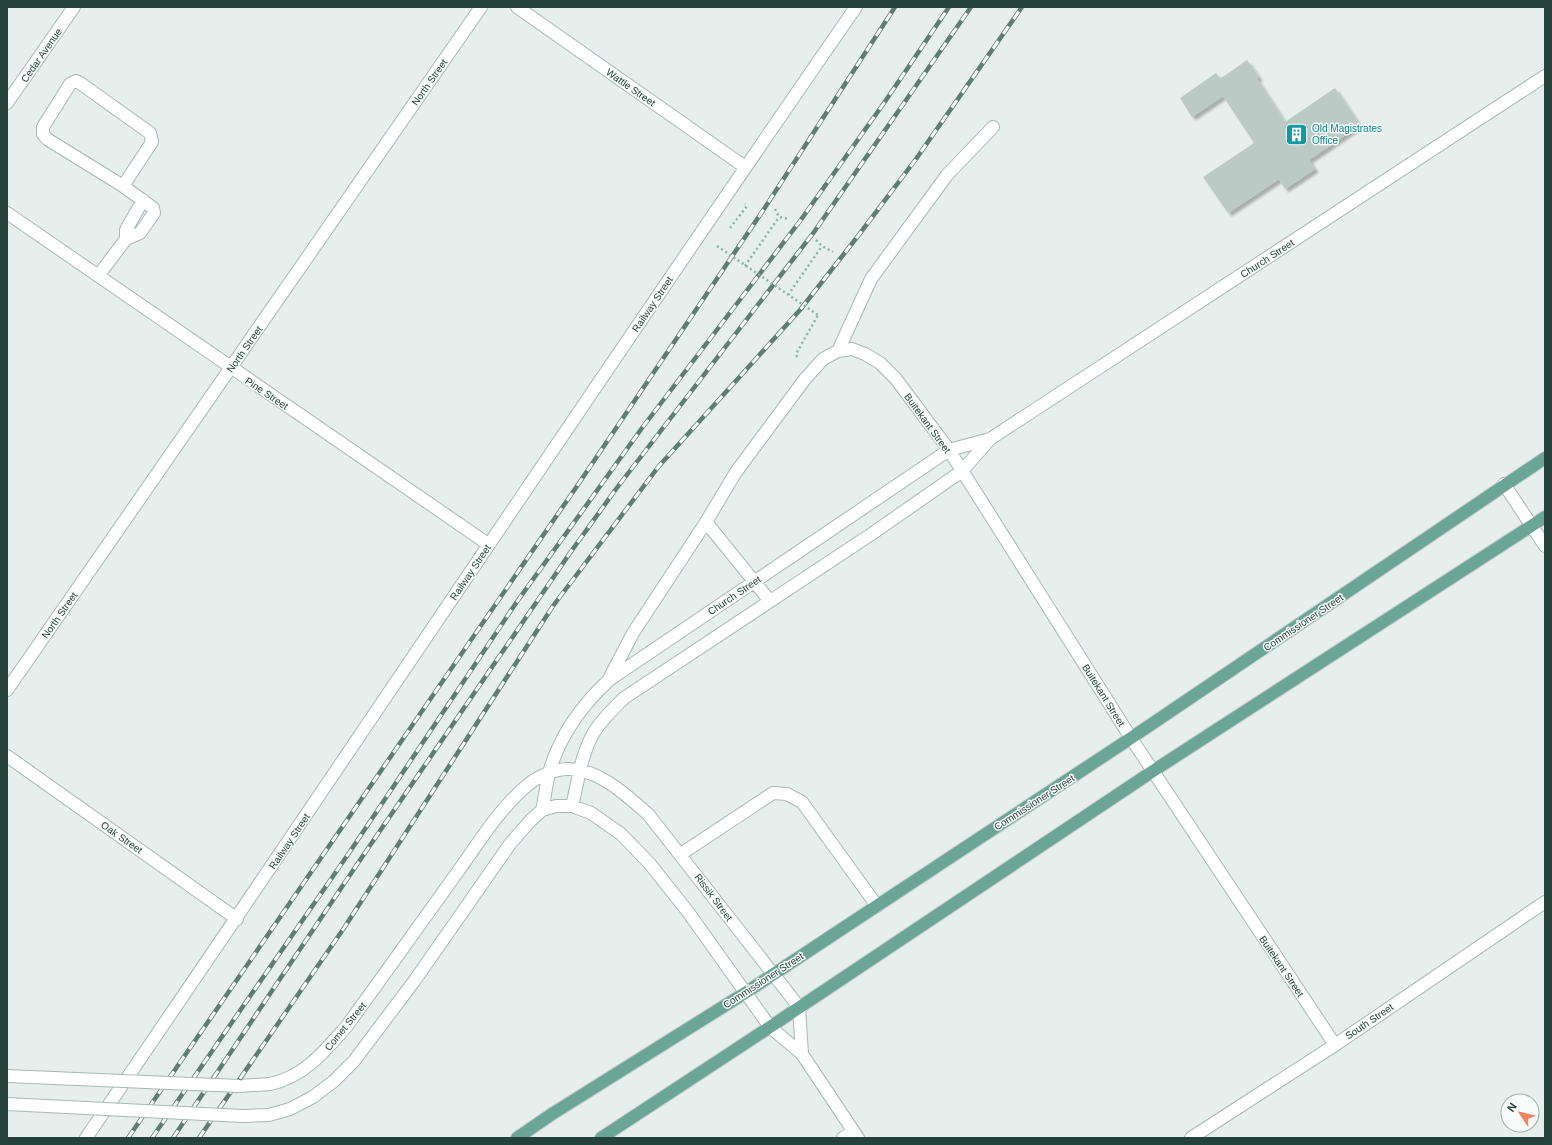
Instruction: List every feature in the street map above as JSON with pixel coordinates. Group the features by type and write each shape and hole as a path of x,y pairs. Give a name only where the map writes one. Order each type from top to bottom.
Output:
{"main road":[{"name":"Commissioner Street","path":"517,1138 552,1114 745,993 1131,738 1504,484 1545,458"},
{"path":"601,1138 1153,771 1545,517"}],"street":[{"name":"Cedar Avenue","path":"7,103 74,7"},
{"name":"North Street","path":"7,690 481,7"},
{"name":"Wattle Street","path":"517,7 745,167"},
{"name":"Railway Street","path":"86,1138 237,919 488,544 856,7"},
{"name":"Church Street","path":"572,806 584,755 593,734 606,716 624,698 769,600 873,533 962,472 990,440 1545,76"},
{"path":"98,276 126,239 140,234 154,213 153,208 143,200 47,139 43,134 43,127 70,84 76,81 150,133 152,142 123,186"},
{"path":"609,680 633,632 706,522 736,472 805,378 823,358 838,351 871,279 947,175 993,127"},
{"path":"126,239 126,230 143,200"},
{"name":"Pine Street","path":"7,213 230,368 488,544"},
{"name":"Buitekant Street","path":"838,351 852,350 865,354 880,363 896,379 948,450 1131,738 1335,1045"},
{"name":"Church Street","path":"542,810 549,773 560,744 574,719 593,695 609,680 948,450 990,440"},
{"path":"1504,484 1545,546"},
{"path":"706,522 769,600"},
{"name":"Oak Street","path":"7,756 237,919"},
{"name":"Comet Street","path":"7,1076 239,1086 270,1084 289,1077 306,1068 321,1055 346,1027 507,805 529,783 549,773 568,769 581,771"},
{"name":"Rissik Street","path":"581,771 592,774 624,794 648,814 681,854 799,1007"},
{"path":"681,854 774,793 787,794 802,802 877,906"},
{"path":"7,1104 243,1116 269,1115 290,1109 313,1097 329,1085 354,1061 415,980 510,844 530,821 542,810 556,806 572,806 590,814 621,834 650,864 688,912 770,1027 802,1054 856,1134 843,1138"},
{"name":"South Street","path":"1191,1138 1335,1045 1545,902"},
{"path":"799,1007 802,1054"}],"path":[{"path":"774,209 779,218"},
{"path":"779,218 789,219"},
{"path":"745,266 779,218"},
{"path":"816,240 822,246 833,252"},
{"path":"716,246 818,315 796,354"},
{"path":"788,295 822,246"}],"building":[{"name":"Old Magistrates Office","path":"1247,60 1259,77 1257,79 1285,122 1335,88 1360,125 1309,160 1315,169 1285,189 1279,179 1228,213 1203,177 1254,143 1223,96 1192,117 1180,98 1216,73 1220,79"}],"railway":[{"path":"128,1138 575,489 764,209 895,7"},
{"path":"152,1138 349,853 516,603 642,428 800,221 884,103 949,7"},
{"path":"173,1138 358,863 570,553 616,489 814,232 971,7"},
{"path":"199,1138 344,928 553,606 659,466 800,310 858,236 916,159 1022,7"}],"place":[{"name":"Old Magistrates Office","path":"1297,134"}]}
